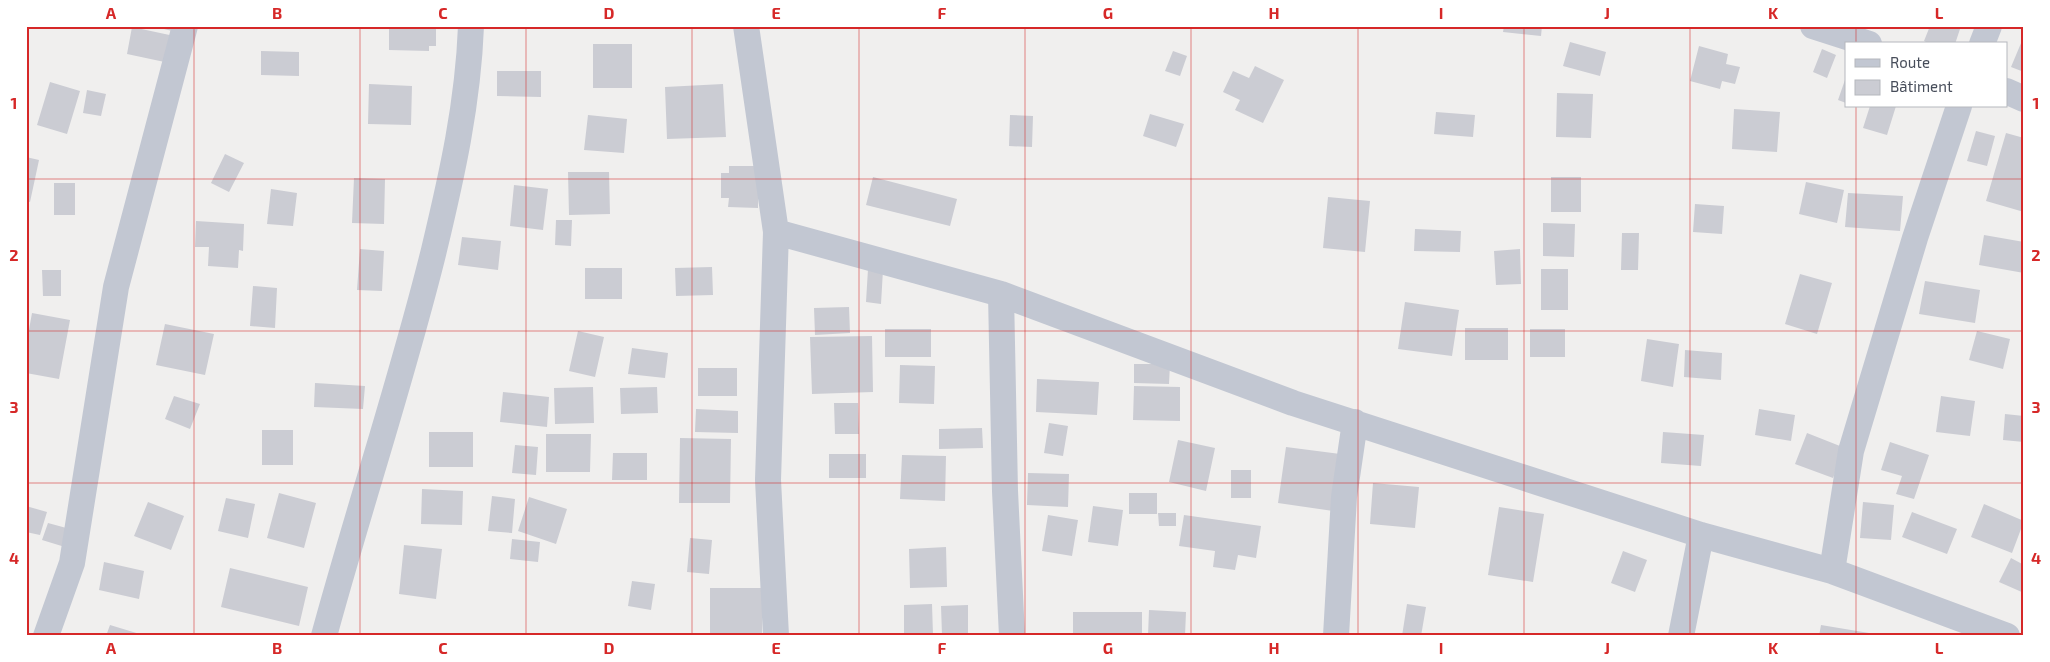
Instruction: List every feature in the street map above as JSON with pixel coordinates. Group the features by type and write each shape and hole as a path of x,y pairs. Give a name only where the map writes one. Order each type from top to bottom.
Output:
{"street":[{"path":"46,636 72,563 116,287 185,26"},
{"path":"324,636 413,334 457,156 469,68 471,26"},
{"path":"746,26 776,232 768,480 776,636"},
{"path":"1813,26 1864,42"},
{"path":"1983,42 1989,26"},
{"path":"2008,92 2024,99"},
{"path":"1832,571 1851,451 1915,238 1957,108"},
{"path":"776,232 1002,294 1294,403 1701,535 1832,571 2007,636"},
{"path":"1002,294 1005,491 1012,636"},
{"path":"1336,636 1344,497 1355,422"},
{"path":"1680,636 1701,535"}],"building":[{"path":"152,26 177,26 176,32"},
{"path":"389,26 436,28 436,46 429,46 429,51 389,50"},
{"path":"1504,26 1542,26 1541,36 1503,32"},
{"path":"1930,26 1961,26 1956,42 1924,41"},
{"path":"132,27 179,37 174,64 127,54"},
{"path":"2024,36 2024,72 2011,67"},
{"path":"1570,42 1606,52 1600,76 1563,66"},
{"path":"593,44 632,44 632,88 593,88"},
{"path":"1699,46 1728,54 1726,64 1740,67 1735,84 1722,81 1720,89 1690,81"},
{"path":"1822,49 1836,55 1827,78 1813,72"},
{"path":"261,51 299,52 299,76 261,75"},
{"path":"1173,51 1187,56 1180,76 1165,71"},
{"path":"1255,66 1284,80 1263,123 1235,110 1240,100 1223,92 1233,71 1249,78"},
{"path":"497,71 541,71 541,97 497,96"},
{"path":"1845,80 1845,103 1838,100"},
{"path":"50,82 80,91 67,134 37,125"},
{"path":"369,84 412,86 411,125 368,124"},
{"path":"723,84 726,137 667,139 665,87"},
{"path":"87,90 106,94 101,116 83,113"},
{"path":"1557,93 1593,94 1591,138 1556,137"},
{"path":"1869,108 1895,108 1887,135 1863,128"},
{"path":"1734,109 1780,112 1777,152 1732,149"},
{"path":"1436,112 1475,115 1473,137 1434,134"},
{"path":"1150,114 1184,124 1176,147 1143,136"},
{"path":"588,115 627,119 624,153 584,150"},
{"path":"1010,115 1033,116 1032,147 1009,146"},
{"path":"1976,131 1995,136 1987,166 1967,161"},
{"path":"2006,133 2024,138 2024,212 1986,201"},
{"path":"225,154 244,163 229,192 211,183"},
{"path":"26,157 39,160 30,202 26,201"},
{"path":"729,166 758,166 758,208 728,207 729,198 721,198 721,173 729,173"},
{"path":"568,172 609,172 610,214 569,215"},
{"path":"873,177 957,199 950,226 866,205"},
{"path":"1551,177 1581,177 1581,212 1551,212"},
{"path":"354,178 385,179 384,224 352,223"},
{"path":"1806,182 1844,190 1837,223 1799,214"},
{"path":"54,183 75,183 75,215 54,215"},
{"path":"514,185 548,189 543,230 510,226"},
{"path":"271,189 297,193 293,226 267,224"},
{"path":"1848,193 1903,196 1900,231 1845,227"},
{"path":"1328,197 1370,201 1365,252 1323,248"},
{"path":"1695,204 1724,206 1722,234 1693,232"},
{"path":"556,220 572,220 571,246 555,245"},
{"path":"196,221 244,224 243,251 239,250 238,268 208,266 209,247 195,247"},
{"path":"1543,223 1575,224 1574,257 1543,256"},
{"path":"1415,229 1461,231 1460,252 1414,251"},
{"path":"1622,233 1639,233 1638,270 1621,270"},
{"path":"1984,235 2024,242 2024,273 1979,265"},
{"path":"462,237 501,241 498,270 458,265"},
{"path":"360,249 384,251 382,291 357,290"},
{"path":"1520,249 1521,284 1496,285 1494,251"},
{"path":"712,267 713,295 676,296 675,268"},
{"path":"585,268 622,268 622,299 585,299"},
{"path":"868,269 883,270 881,304 866,302"},
{"path":"1541,269 1568,269 1568,310 1541,310"},
{"path":"42,270 61,270 61,296 43,296"},
{"path":"1800,274 1832,283 1817,334 1785,324"},
{"path":"1925,281 1980,290 1975,323 1919,314"},
{"path":"253,286 277,288 275,328 250,326"},
{"path":"1405,302 1459,310 1452,356 1398,349"},
{"path":"849,307 850,333 815,335 814,308"},
{"path":"32,313 70,320 59,379 26,373 26,346"},
{"path":"165,324 214,334 205,375 156,365"},
{"path":"1465,328 1508,328 1508,360 1465,360"},
{"path":"885,329 931,329 931,357 885,357"},
{"path":"1530,329 1565,329 1565,357 1530,357"},
{"path":"578,331 604,337 595,377 569,371"},
{"path":"1977,331 2010,339 2003,369 1969,360"},
{"path":"872,336 873,392 812,394 810,337"},
{"path":"1647,339 1679,344 1673,387 1641,381"},
{"path":"632,348 668,353 665,378 628,374"},
{"path":"1685,350 1722,353 1721,380 1684,377"},
{"path":"1134,364 1170,364 1169,384 1134,383"},
{"path":"900,365 935,366 934,404 899,403"},
{"path":"698,368 737,368 737,396 698,396"},
{"path":"1037,379 1099,382 1097,415 1036,412"},
{"path":"315,383 365,386 363,409 314,407"},
{"path":"1134,386 1180,387 1180,421 1133,420"},
{"path":"593,387 594,423 555,424 554,388"},
{"path":"657,387 658,413 621,414 620,388"},
{"path":"503,392 549,397 547,427 500,422"},
{"path":"174,396 200,404 190,429 165,419"},
{"path":"1941,396 1975,401 1970,436 1936,432"},
{"path":"834,403 858,403 859,434 835,434"},
{"path":"696,409 738,411 738,433 695,432"},
{"path":"1759,409 1795,415 1791,441 1755,435"},
{"path":"2005,414 2024,416 2024,442 2003,440"},
{"path":"1049,423 1068,426 1063,456 1044,453"},
{"path":"982,428 983,448 939,449 939,429"},
{"path":"262,430 293,430 293,465 262,465"},
{"path":"429,432 473,432 473,467 429,467"},
{"path":"1663,432 1704,435 1701,466 1661,463"},
{"path":"1807,433 1845,448 1833,478 1795,464"},
{"path":"546,434 591,434 590,472 546,472"},
{"path":"680,438 731,439 730,503 679,503"},
{"path":"1178,440 1215,448 1206,491 1169,482"},
{"path":"1890,442 1929,455 1914,499 1896,494 1902,476 1881,470"},
{"path":"515,445 538,447 536,475 512,473"},
{"path":"1286,447 1348,455 1340,512 1278,503"},
{"path":"613,453 647,453 647,480 612,480"},
{"path":"829,454 866,454 866,478 829,478"},
{"path":"902,455 946,456 945,501 900,499"},
{"path":"1231,470 1251,470 1251,498 1231,498"},
{"path":"1028,473 1069,474 1068,507 1027,505"},
{"path":"1373,483 1419,487 1415,528 1370,524"},
{"path":"422,489 463,491 462,525 421,524"},
{"path":"279,493 316,503 304,548 267,538"},
{"path":"1129,493 1157,493 1157,514 1129,514"},
{"path":"492,496 515,499 512,533 488,531"},
{"path":"529,497 567,509 556,544 518,531"},
{"path":"226,498 255,504 248,538 218,531"},
{"path":"148,502 184,516 171,550 134,536"},
{"path":"1863,502 1894,505 1891,540 1860,538"},
{"path":"1984,504 2024,521 2012,553 1971,537"},
{"path":"26,506 47,512 40,535 26,532"},
{"path":"1093,506 1123,510 1118,546 1088,542"},
{"path":"1499,507 1544,514 1533,582 1488,575"},
{"path":"1912,512 1957,529 1947,554 1902,537"},
{"path":"1158,513 1176,513 1176,526 1159,526"},
{"path":"1048,515 1078,520 1072,556 1042,551"},
{"path":"1184,515 1261,526 1256,558 1238,555 1235,570 1213,567 1215,551 1179,546"},
{"path":"48,523 70,529 65,547 42,540"},
{"path":"690,538 712,540 709,574 687,572"},
{"path":"512,539 540,542 538,562 510,559"},
{"path":"404,545 442,549 436,599 399,594"},
{"path":"946,547 947,587 910,588 909,549"},
{"path":"1623,551 1647,560 1635,592 1611,583"},
{"path":"2011,558 2024,565 2024,593 1999,582"},
{"path":"104,562 144,571 139,599 99,590"},
{"path":"230,568 308,587 299,626 221,607"},
{"path":"632,581 655,584 651,610 628,606"},
{"path":"710,588 762,588 762,636 710,636"},
{"path":"932,604 933,635 904,635 904,605"},
{"path":"1407,604 1426,607 1421,636 1402,636"},
{"path":"968,605 968,634 942,635 941,606"},
{"path":"1149,610 1186,612 1185,636 1148,636"},
{"path":"1073,612 1142,612 1142,636 1073,636"},
{"path":"110,625 143,635 143,636 106,636"},
{"path":"1821,625 1869,633 1869,636 1819,636"}]}
